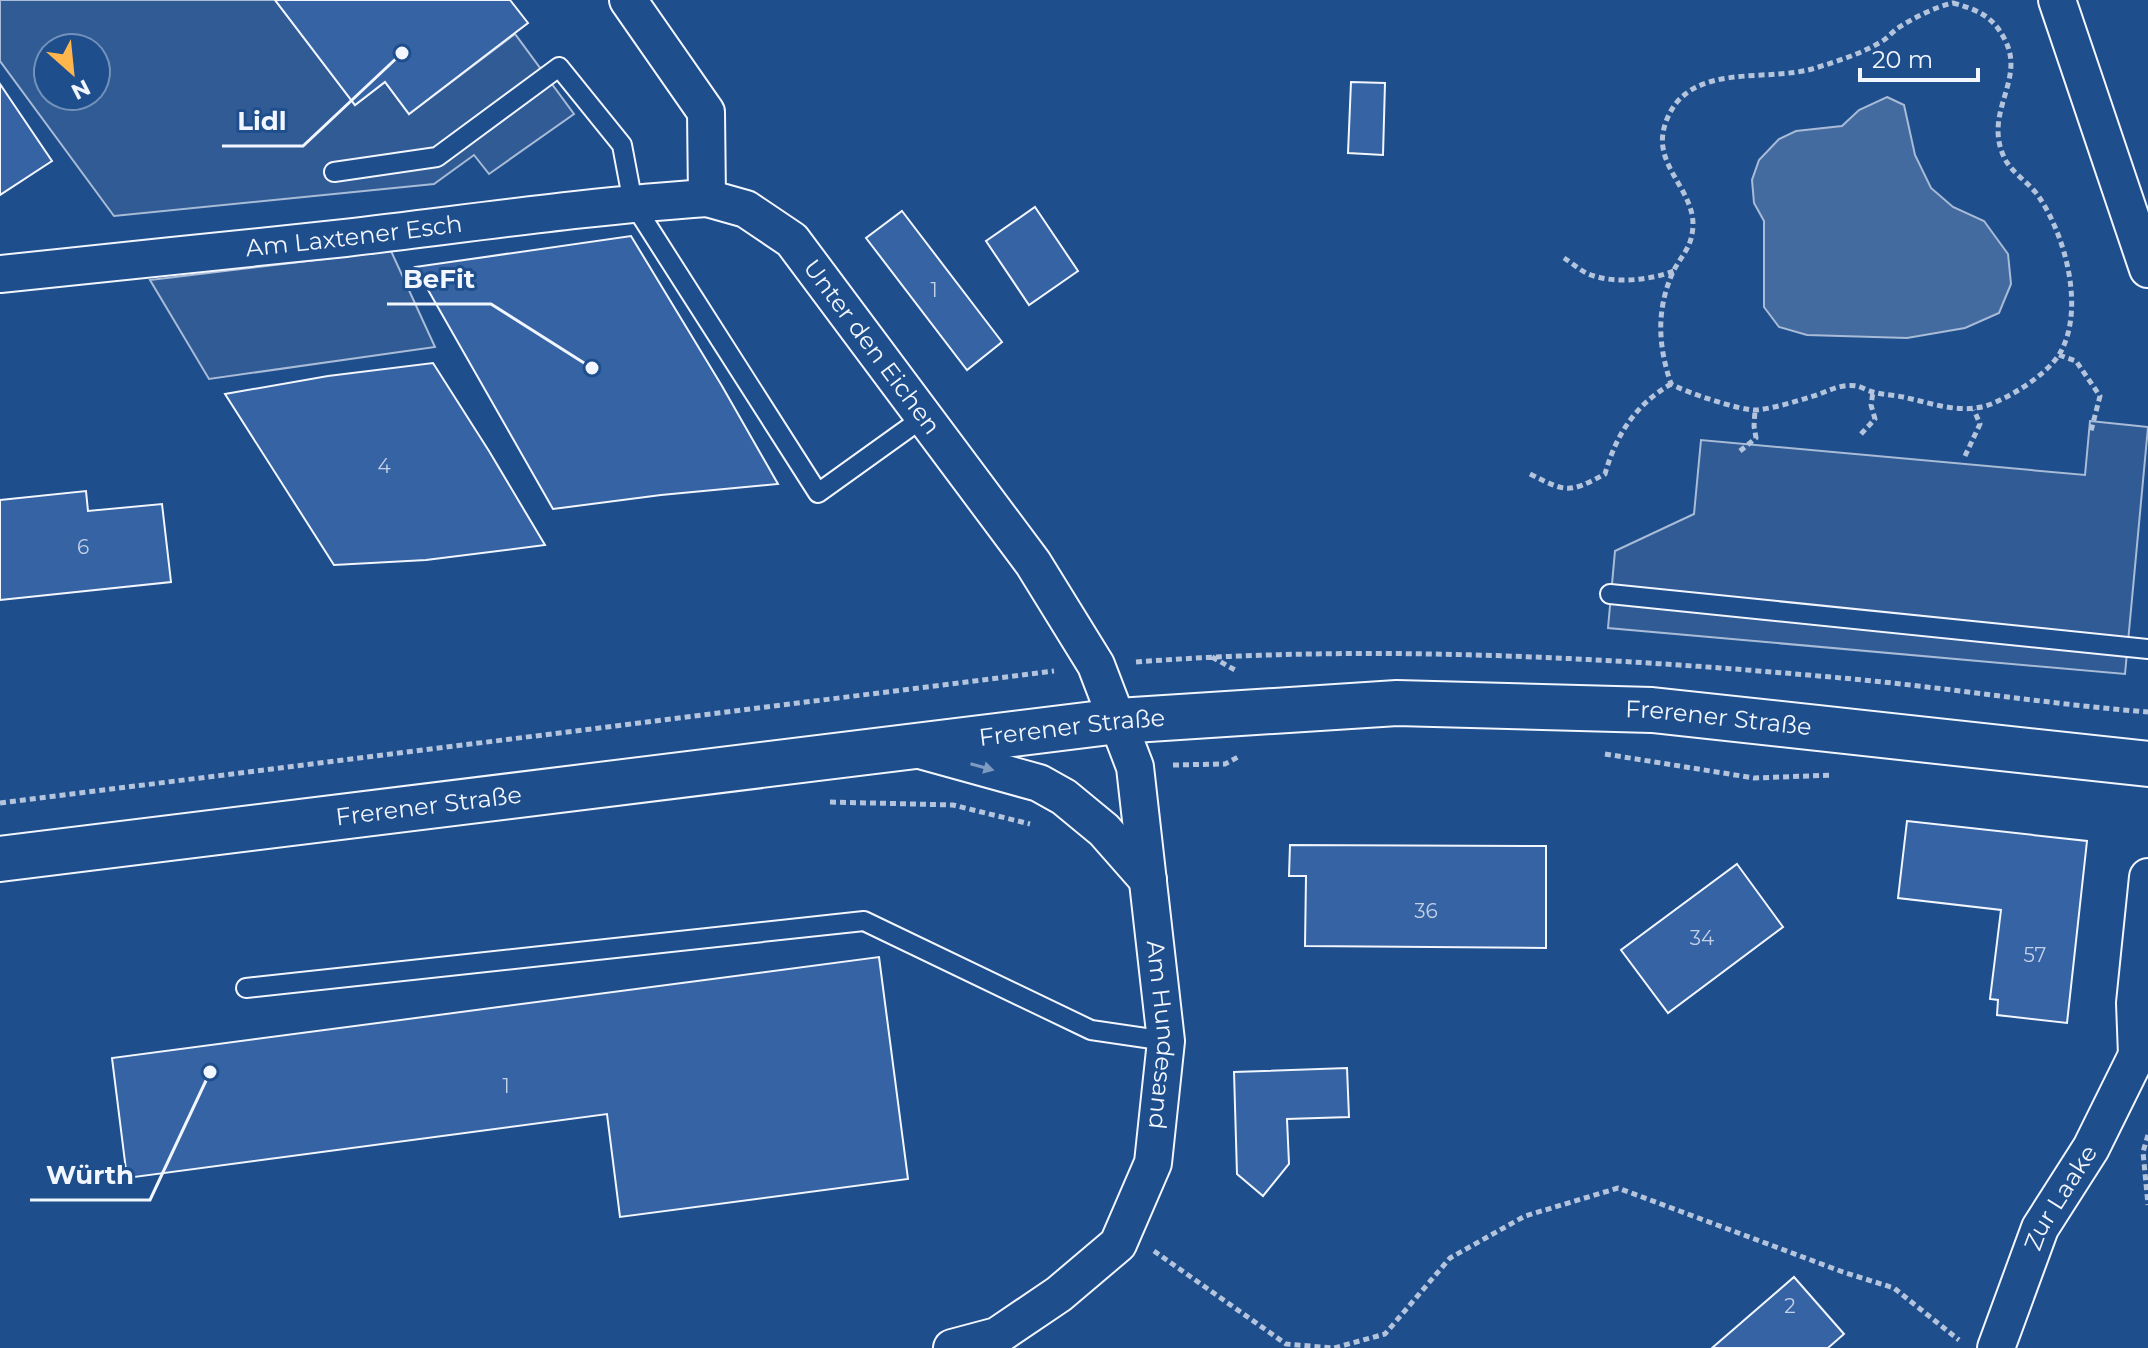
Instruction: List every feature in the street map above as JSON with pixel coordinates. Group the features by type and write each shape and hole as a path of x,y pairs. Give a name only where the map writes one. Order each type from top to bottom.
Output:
{"main road":[{"name":"Frerener Straße","path":"0,859 1118,721 1397,703 1652,710 2148,764"}],"street":[{"path":"628,0 706,112 707,198"},
{"path":"2057,0 2148,269"},
{"name":"Am Laxtener Esch","path":"0,274 343,238 633,203 707,198"},
{"name":"Unter den Eichen","path":"707,198 746,209 792,240 1033,563 1096,665 1118,721"},
{"name":"Am Hundesand","path":"952,1348 997,1336 1059,1294 1118,1244 1153,1163 1166,1041 1135,767 1118,721"},
{"path":"907,746 1039,783 1064,797 1104,830 1148,880"},
{"path":"2144,1050 2135,1003 2148,877"},
{"name":"Zur Laake","path":"1996,1348 2040,1228 2091,1148 2144,1050"}],"lane":[{"path":"334,172 437,157 559,67 622,145 633,203 818,493 924,417"},
{"path":"1610,594 2148,649"},
{"path":"246,988 864,921 1091,1030 1166,1041"}],"path":[{"path":"1955,2 1983,12 1993,20 2011,51 2009,78 1996,126 2004,158 2041,200 2064,248 2071,296 2071,323 2059,355 2020,388 1974,410 1873,392 1857,386 1835,386 1814,397 1755,410 1738,408 1684,391 1671,384 1660,343 1663,304 1674,271 1685,255 1692,235 1693,212 1670,170 1663,150 1663,134 1667,118 1683,96 1720,78 1810,70 1855,55 1883,41 1912,20 1955,2"},
{"path":"1564,258 1590,275 1624,280 1674,271"},
{"path":"2059,355 2076,361 2100,396 2091,431"},
{"path":"1530,474 1560,489 1582,487 1605,474 1613,446 1626,422 1655,393 1671,384"},
{"path":"1861,434 1875,419 1871,405 1873,392"},
{"path":"1740,451 1756,438 1755,410"},
{"path":"1965,456 1980,424 1974,410"},
{"path":"0,803 1096,665 1211,656"},
{"path":"1593,752 1754,778 1844,775"},
{"path":"1135,767 1225,764"},
{"path":"826,802 953,805 1033,825 1049,815 1064,797"},
{"path":"2148,1135 2143,1152 2148,1205"},
{"path":"1123,1230 1286,1344 1334,1348 1385,1334 1450,1258 1525,1216 1618,1188 1894,1288 1969,1348"}],"shaded area":[{"path":"0,0 275,0 355,105 385,82 409,114 515,34 574,114 489,174 474,155 434,184 114,216 38,112 112,112 112,32 32,32 32,105 0,61"},
{"path":"1887,97 1904,105 1915,155 1931,188 1953,207 1984,221 2008,254 2011,284 1999,313 1965,328 1907,338 1807,335 1779,327 1764,307 1764,221 1754,203 1752,180 1759,160 1779,139 1796,131 1842,126 1859,110"},
{"path":"391,251 435,347 209,379 150,280"},
{"path":"2090,421 2148,427 2125,674 1608,628 1615,551 1694,514 1701,440 2085,475"}],"building":[{"path":"275,0 510,0 528,23 409,114 385,82 355,105"},
{"path":"1351,82 1385,83 1383,155 1348,153"},
{"path":"0,84 52,161 0,195"},
{"path":"1035,207 1078,271 1029,305 986,241"},
{"path":"902,211 1002,342 967,370 866,238"},
{"path":"631,236 778,484 553,509 415,267"},
{"path":"433,363 545,545 426,560 334,565 225,394 328,376"},
{"path":"86,491 88,511 162,504 171,582 0,600 0,500"},
{"path":"1907,821 2087,841 2067,1023 1997,1015 1998,1000 1990,999 2001,910 1898,898"},
{"path":"1290,845 1546,846 1546,948 1305,946 1306,876 1289,876"},
{"path":"1737,864 1783,927 1668,1013 1621,950"},
{"path":"879,957 908,1179 620,1217 607,1114 127,1178 112,1058"},
{"path":"1347,1068 1349,1117 1287,1119 1289,1164 1263,1196 1237,1174 1234,1072"},
{"path":"1794,1277 1844,1334 1828,1348 1712,1348"}],"place":[{"name":"Lidl","path":"402,53"},
{"name":"BeFit","path":"592,368"},
{"name":"Würth","path":"210,1072"}]}
